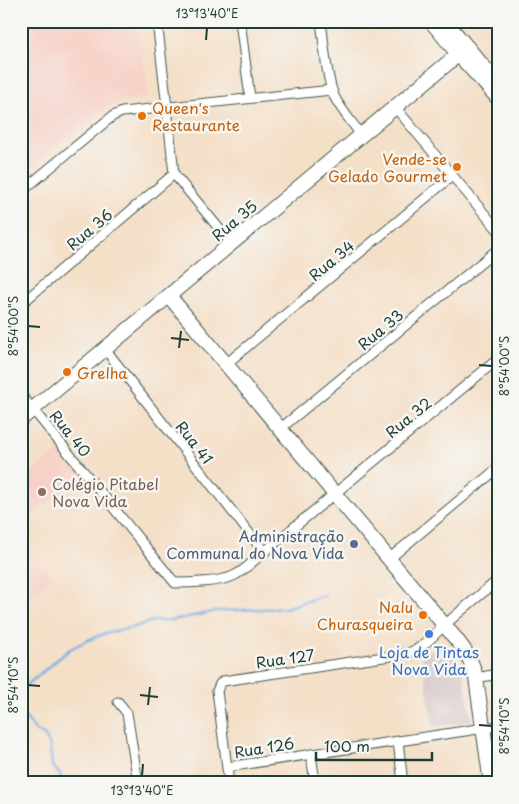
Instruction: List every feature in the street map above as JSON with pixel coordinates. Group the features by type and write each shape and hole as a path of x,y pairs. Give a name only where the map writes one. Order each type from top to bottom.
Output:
{"street":[{"path":"156,21 168,107 174,174 232,244"},
{"path":"240,21 250,98"},
{"path":"321,21 332,90 344,112 361,135"},
{"path":"431,21 498,84"},
{"path":"445,21 462,50 498,98"},
{"name":"Rua 35","path":"21,420 462,50"},
{"path":"21,192 113,116 126,110 332,90"},
{"path":"395,107 498,230"},
{"name":"Rua 36","path":"21,304 174,174"},
{"name":"Rua 34","path":"226,364 452,176"},
{"name":"Rua 33","path":"280,429 498,249"},
{"path":"168,296 469,656 476,678 491,783"},
{"name":"Rua 41","path":"105,350 264,552"},
{"name":"Rua 32","path":"175,583 221,580 240,572 498,359"},
{"name":"Rua 40","path":"21,395 175,583"},
{"path":"388,559 498,468"},
{"path":"444,625 498,580"},
{"name":"Rua 127","path":"229,783 217,691 223,681 410,653 422,647 444,625"},
{"path":"476,678 498,674"},
{"path":"118,702 127,713 138,783"},
{"name":"Rua 126","path":"227,767 498,726"},
{"path":"398,741 404,783"},
{"path":"311,754 315,783"}],"shaded area":[{"path":"21,21 139,21 148,97 122,101 99,112 57,145 21,177"},
{"name":"Colégio Pitabel Nova Vida","path":"62,449 83,476 31,516 21,504 21,480"},
{"path":"21,539 53,576 38,589 42,594 21,595"},
{"path":"445,643 461,663 472,721 433,727 422,656"}],"waterway":[{"path":"21,690 70,649 109,632 153,621 174,620 217,611 285,608 325,595"},
{"path":"21,714 23,714 35,730 45,736 50,746 52,766 59,773 64,783"}],"place":[{"name":"Queen's Restaurante","path":"142,116"},
{"name":"Vende-se Gelado Gourmet","path":"457,167"},
{"name":"Grelha","path":"67,372"},
{"name":"Colégio Pitabel Nova Vida","path":"42,492"},
{"name":"Administração Communal do Nova Vida","path":"354,544"},
{"name":"Nalu Churasqueira","path":"423,615"},
{"name":"Loja de Tintas Nova Vida","path":"429,634"}]}
